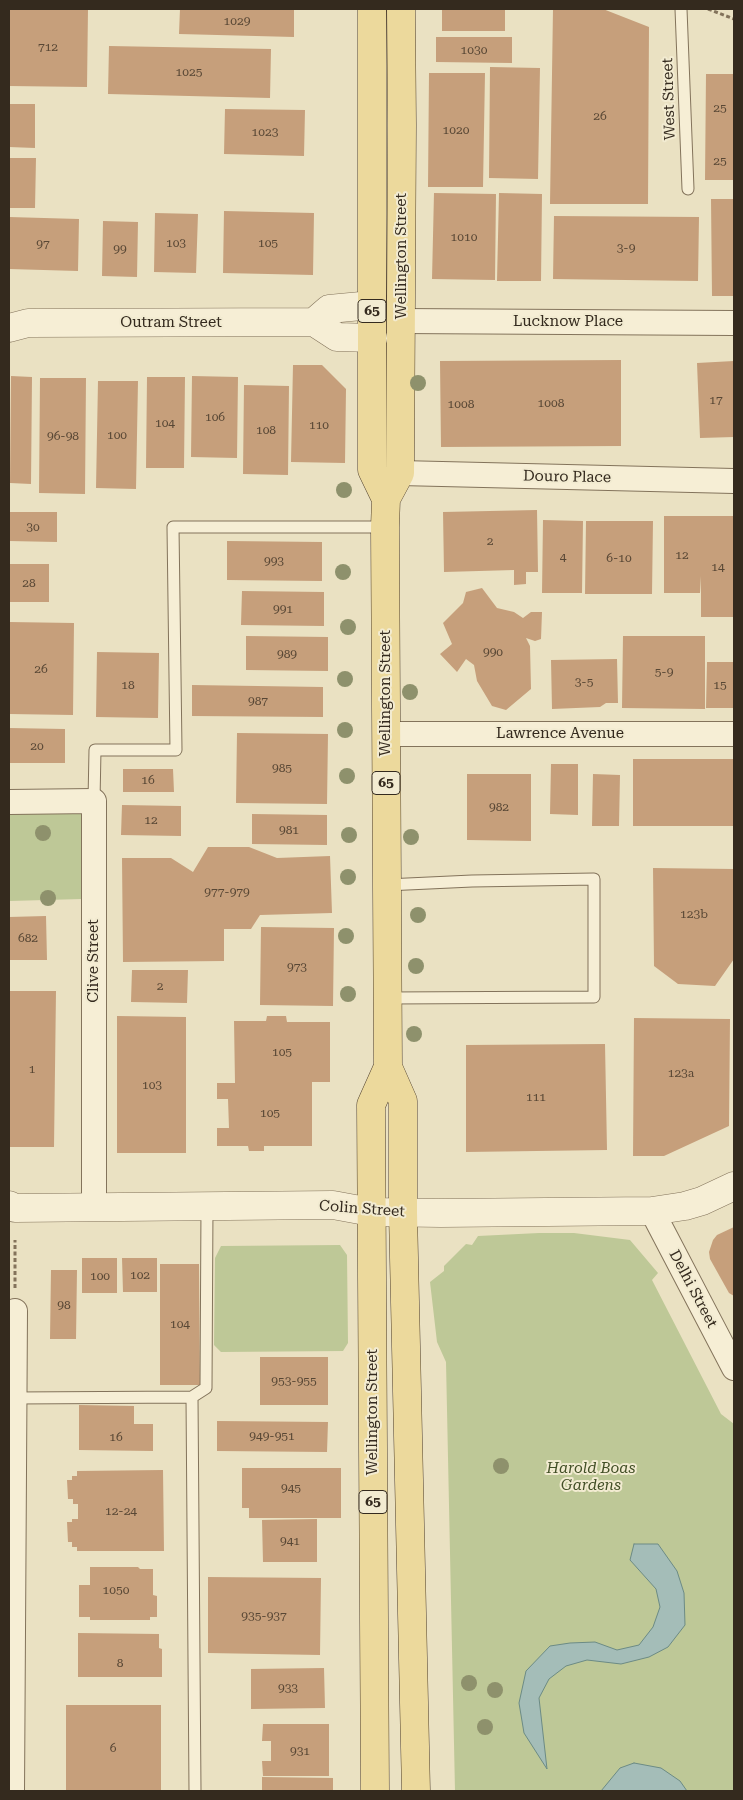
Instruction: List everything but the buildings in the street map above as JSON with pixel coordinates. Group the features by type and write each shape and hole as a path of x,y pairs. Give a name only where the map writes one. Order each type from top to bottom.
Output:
{"main road":[{"name":"Wellington Street","path":"372,9 372,470 386,499"},
{"name":"Wellington Street","path":"401,9 402,321 400,473 386,499 385,527 386,884 388,1067 403,1101 403,1212 416,1791"},
{"name":"Wellington Street","path":"375,1791 371,1105 388,1067"}],"street":[{"path":"372,304 329,309 314,322 337,337 373,338"},
{"name":"Lucknow Place","path":"402,321 734,323"},
{"name":"Outram Street","path":"15,322 314,322"},
{"name":"Douro Place","path":"400,473 734,481"},
{"name":"Lawrence Avenue","path":"386,734 734,734"},
{"path":"9,802 94,801"},
{"name":"Clive Street","path":"94,801 94,1207"},
{"name":"Colin Street","path":"11,1208 333,1205 371,1212 652,1211 685,1206 702,1201 734,1186"},
{"name":"Delhi Street","path":"652,1211 734,1368"},
{"path":"12,1791 11,1695 15,1311"}],"lane":[{"name":"West Street","path":"681,9 688,189"},
{"path":"94,801 96,750 176,750 173,527 385,527"},
{"path":"386,884 594,879 594,998 387,998"},
{"path":"14,1398 192,1398 206,1388 207,1206"},
{"path":"192,1398 195,1791"}],"path":[{"path":"708,9 734,18"},
{"path":"15,1240 15,1311"}],"green space":[{"path":"84,809 82,899 9,901 9,810"},
{"name":"Harold Boas Gardens","path":"574,1233 630,1240 658,1273 652,1280 721,1414 734,1424 734,1791 455,1791 446,1362 437,1342 430,1282 444,1271 444,1266 466,1244 472,1245 478,1236"},
{"path":"340,1245 347,1255 348,1343 343,1351 221,1352 214,1345 215,1258 221,1246"}],"water":[{"path":"634,1544 658,1544 677,1571 684,1593 685,1625 668,1647 649,1657 621,1664 587,1660 566,1666 549,1679 539,1698 547,1769 524,1733 519,1703 526,1671 550,1646 595,1642 617,1650 639,1645 653,1627 660,1607 656,1589 630,1560"},
{"path":"634,1763 661,1768 680,1781 687,1791 601,1791 620,1768"}]}
